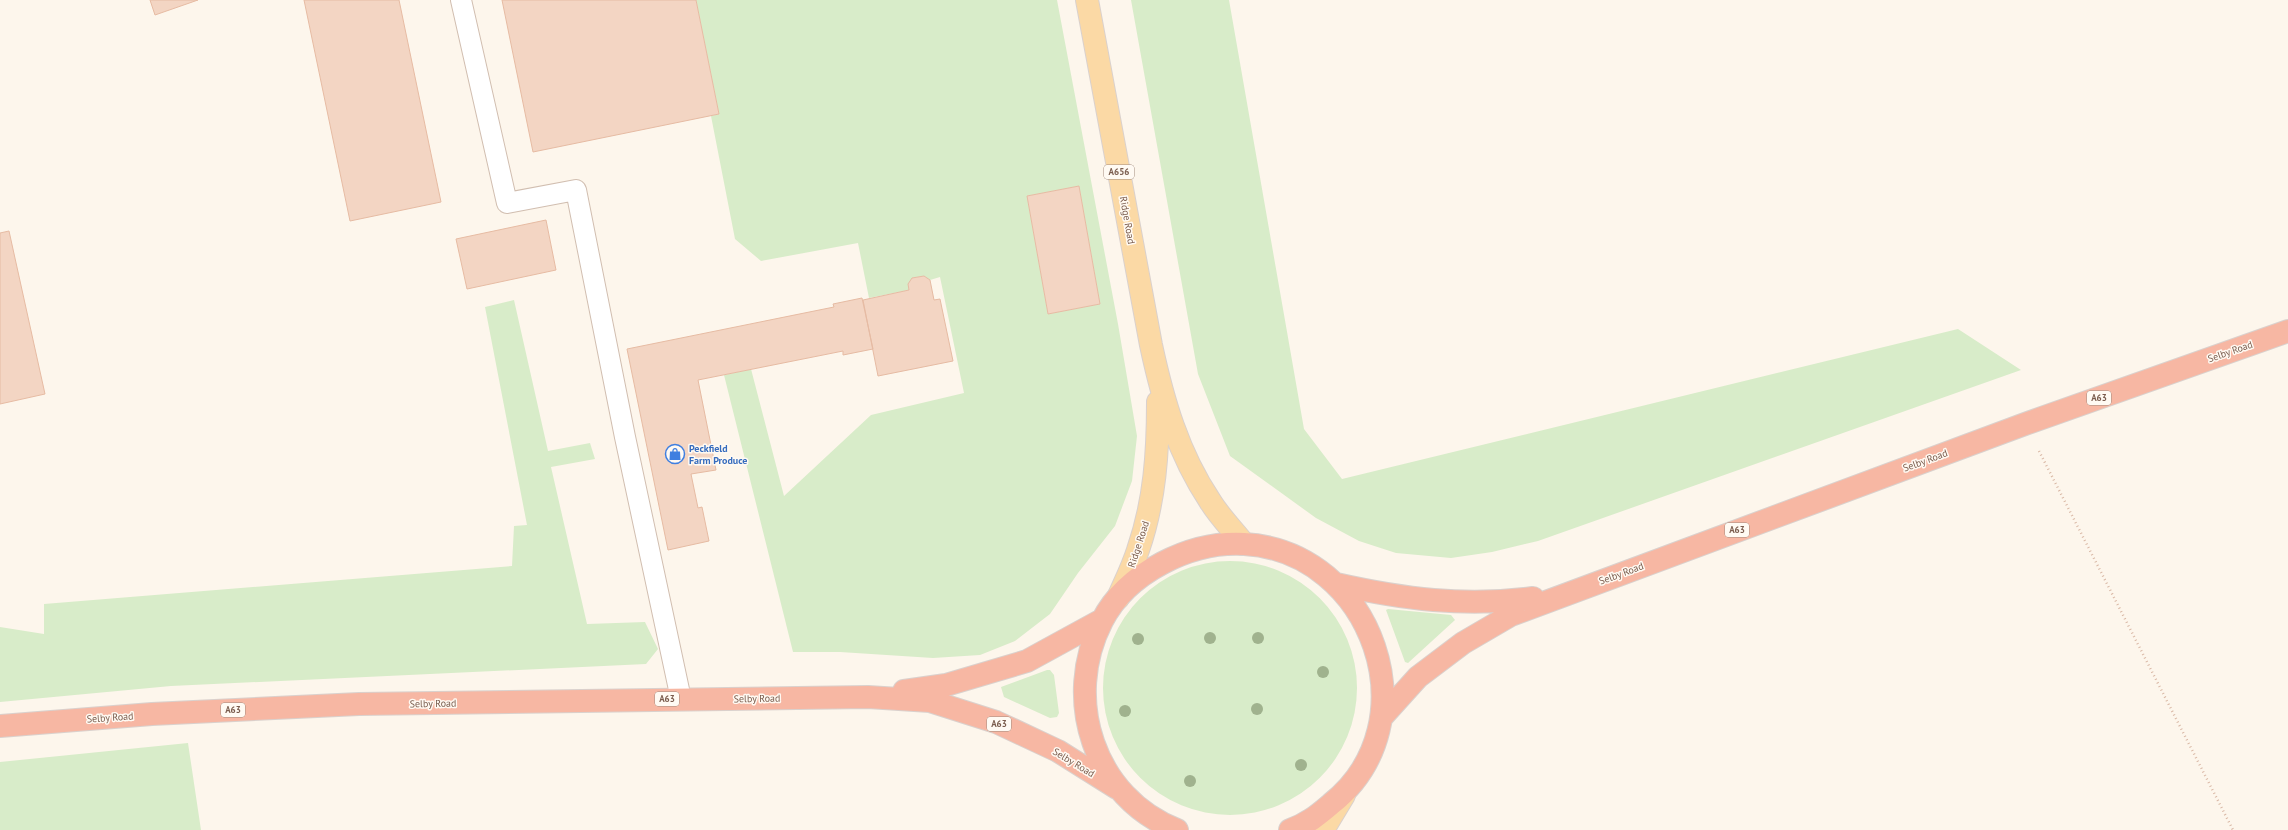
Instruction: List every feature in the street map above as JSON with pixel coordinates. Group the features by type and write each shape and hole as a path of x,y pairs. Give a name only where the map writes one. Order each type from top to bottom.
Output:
{"highway":[{"name":"Selby Road","path":"1381,718 1418,677 1463,643 1511,615 1563,594 2025,424 2288,331"},
{"path":"1177,830 1160,826 1117,788 1095,750 1084,707 1087,662 1102,620 1118,598 1153,567 1197,548 1244,544 1277,550 1308,563 1336,584 1360,612 1376,645 1383,681 1381,718 1369,758 1346,792 1305,825 1290,830"},
{"name":"Selby Road","path":"1336,584 1392,596 1449,602 1507,602 1563,594"},
{"name":"Selby Road","path":"868,696 946,684 1027,661 1102,620"},
{"name":"Selby Road","path":"0,726 152,714 359,704 868,696 930,701 996,722 1058,751 1117,788"}],"main road":[{"name":"Ridge Road","path":"1087,0 1151,345 1163,400 1183,452 1210,501 1244,544"},
{"name":"Ridge Road","path":"1118,598 1138,550 1152,500 1158,448 1158,397 1151,345"},
{"path":"1323,830 1346,792"}],"lane":[{"path":"461,0 507,202 576,190 625,437 681,699"}],"path":[{"path":"2025,424 2233,830"}],"green space":[{"path":"696,0 1057,0 1118,324 1137,436 1132,481 1115,526 1078,573 1050,614 1015,641 980,655 933,658 840,652 793,652 724,375 751,369 784,496 871,415 964,393 940,277 930,280 924,276 912,278 909,290 869,298 858,243 761,261 735,239 711,116 719,114","holes":["1079,186 1100,304 1048,314 1027,196"]},
{"path":"1131,0 1229,0 1304,429 1342,479 1958,329 2021,370 1538,541 1492,552 1451,558 1396,553 1359,541 1316,518 1230,456 1198,374"},
{"path":"514,300 548,451 590,443 595,459 551,467 587,624 645,622 658,649 646,664 171,686 0,702 0,627 44,634 44,604 512,566 514,526 527,525 485,307"},
{"path":"1230,561 1255,564 1278,571 1290,576 1320,598 1342,628 1347,640 1354,663 1357,688 1354,713 1347,736 1342,748 1320,778 1290,800 1278,805 1255,812 1230,815 1205,812 1182,805 1170,800 1140,778 1118,748 1113,736 1106,713 1103,688 1106,663 1113,640 1118,628 1140,598 1170,576 1182,571 1205,564"},
{"path":"1386,610 1451,615 1455,620 1408,663 1405,662"},
{"path":"1050,670 1054,675 1059,713 1057,717 1050,718 1004,697 1001,687"},
{"path":"188,743 201,830 0,830 0,762"}],"building":[{"path":"150,0 198,0 155,15"},
{"path":"304,0 399,0 441,202 350,221"},
{"path":"502,0 696,0 719,114 533,152"},
{"path":"1079,186 1100,304 1048,314 1027,196"},
{"path":"546,220 556,270 467,289 456,239"},
{"path":"9,231 45,394 0,404 0,233"},
{"path":"924,276 930,280 934,300 940,299 953,361 878,376 863,300 909,290 908,284 912,278"},
{"path":"862,298 873,349 843,355 843,351 698,380 716,470 691,474 698,508 702,507 709,541 668,550 627,349 834,307 833,304"}],"place":[{"name":"Peckfield Farm Produce","path":"675,454"}]}
